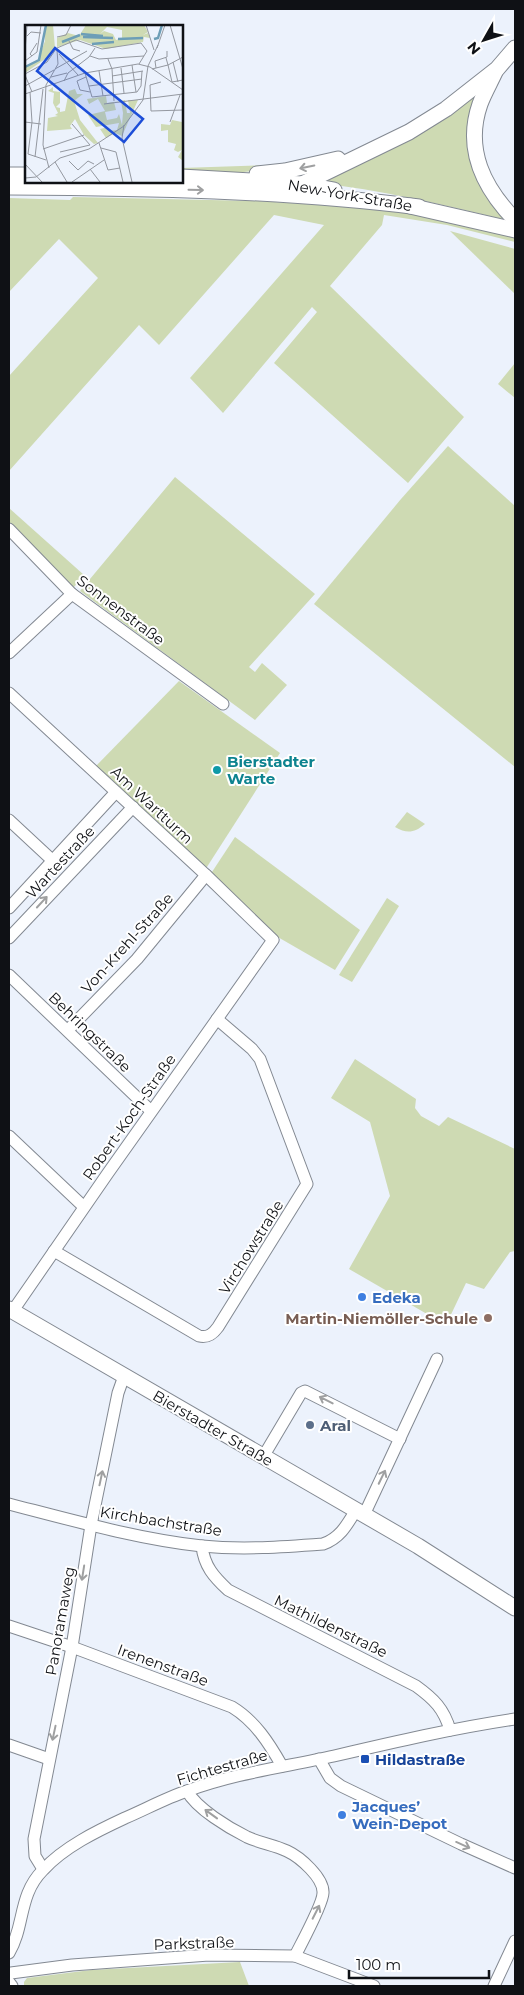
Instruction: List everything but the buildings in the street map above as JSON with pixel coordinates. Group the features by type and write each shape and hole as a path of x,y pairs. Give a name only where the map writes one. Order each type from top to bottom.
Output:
{"main road":[{"path":"270,193 285,191 302,184 409,132 446,108 496,69 515,48"},
{"path":"496,69 480,106 475,135 476,150 484,180 491,193 515,220"},
{"path":"214,178 285,171 370,150"},
{"path":"9,175 25,175"},
{"name":"New-York-Straße","path":"182,178 214,178 302,184 419,207 515,230"},
{"name":"New-York-Straße","path":"9,187 211,190 270,193"},
{"path":"270,193 419,207"},
{"name":"Bierstadter Straße","path":"11,1310 418,1546 515,1608"},
{"name":"Bierstadter Straße","path":"418,1546 515,1596"}],"street":[{"name":"Sonnenstraße","path":"9,529 72,594 223,704"},
{"path":"9,653 72,594"},
{"name":"Am Wartturm","path":"9,693 206,875 273,940"},
{"name":"Wartestraße","path":"9,908 116,792"},
{"name":"Wartestraße","path":"9,938 133,807"},
{"name":"Wartestraße","path":"9,820 52,860"},
{"name":"Von-Krehl-Straße","path":"68,1030 136,959 206,875"},
{"name":"Robert-Koch-Straße","path":"11,1310 273,940"},
{"name":"Behringstraße","path":"9,974 68,1030 77,1042 151,1111"},
{"name":"Virchowstraße","path":"54,1251 199,1336 210,1335 218,1327 307,1184 260,1059 252,1049 217,1019"},
{"path":"9,1136 84,1207"},
{"name":"Kirchbachstraße","path":"9,1504 91,1525 202,1546 261,1548 330,1542 360,1512 400,1439 437,1359"},
{"name":"Panoramaweg","path":"43,1869 35,1856 34,1840 72,1647 91,1525 118,1394 124,1376"},
{"path":"263,1457 301,1393 305,1391 400,1439"},
{"name":"Mathildenstraße","path":"202,1546 203,1558 213,1576 228,1590 416,1686 432,1697 442,1709 450,1730"},
{"name":"Irenenstraße","path":"9,1626 72,1647 232,1707 256,1726 282,1766"},
{"name":"Fichtestraße","path":"9,1953 15,1940 26,1894 33,1881 43,1869 65,1851 107,1826 187,1791 247,1773 450,1730 515,1719"},
{"path":"9,1745 49,1759"},
{"path":"319,1759 330,1778 341,1786 515,1868"},
{"path":"187,1791 197,1803 245,1835 287,1851 298,1858 318,1879 323,1892 320,1903 295,1956"},
{"path":"494,1986 515,1941"},
{"name":"Parkstraße","path":"9,1974 72,1965 209,1955 295,1956 374,1986"},
{"path":"9,1974 12,1986"}],"green space":[{"path":"475,94 469,152 478,183 489,201 506,220 388,193 316,183"},
{"path":"267,165 273,169 234,173 182,172 182,168"},
{"path":"73,197 259,201 382,209 421,215 515,236 515,242 447,225 384,215 382,225 330,286 464,417 408,483 274,363 317,312 312,307 223,413 190,378 324,225 274,215 159,345 139,325 9,471 9,376 98,278 59,239 9,292 9,198 70,200"},
{"path":"450,231 515,249 515,294"},
{"path":"515,363 515,398 498,384"},
{"path":"448,446 515,506 515,767 314,604 401,499"},
{"path":"175,477 315,594 249,667 255,672 262,663 287,685 255,720 80,591"},
{"path":"9,508 84,575 74,587 68,585 9,523"},
{"path":"179,681 280,753 205,870 95,767"},
{"path":"407,812 425,824 410,832 395,827"},
{"path":"235,837 360,930 335,970 276,936 210,875"},
{"path":"387,898 399,906 352,982 339,975"},
{"path":"355,1059 416,1099 415,1108 421,1116 439,1126 448,1117 515,1149 515,1251 510,1252 484,1289 466,1283 446,1325 349,1269 390,1196 370,1122 331,1098"},
{"path":"240,1962 249,1986 24,1986 27,1978 91,1970"}],"place":[{"name":"Bierstadter Warte","path":"217,770"},
{"name":"Edeka","path":"362,1297"},
{"name":"Martin-Niemöller-Schule","path":"488,1318"},
{"name":"Aral","path":"310,1425"},
{"name":"Hildastraße","path":"365,1759"},
{"name":"Jacques’ Wein-Depot","path":"342,1815"}]}
